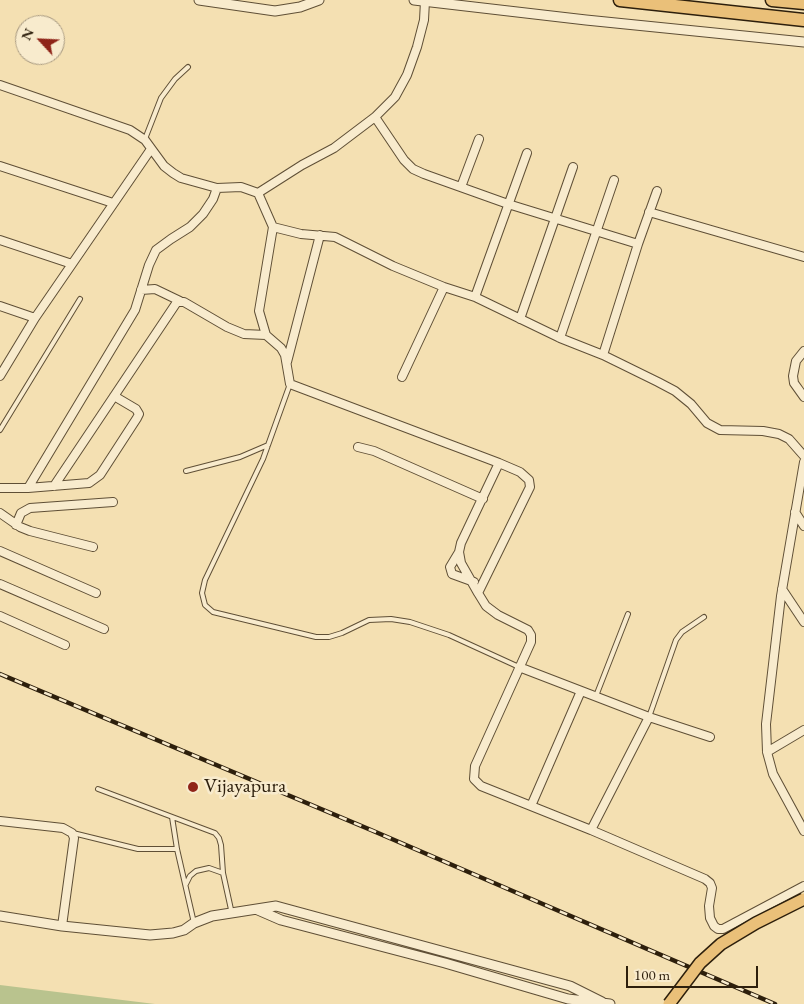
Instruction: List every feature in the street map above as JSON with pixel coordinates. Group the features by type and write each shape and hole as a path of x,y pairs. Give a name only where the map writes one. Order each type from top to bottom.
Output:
{"highway":[{"path":"620,0 804,20"},
{"path":"772,0 804,3"}],"main road":[{"path":"669,1004 700,963 721,944 756,923 804,899"}],"street":[{"path":"199,0 275,11 300,7 319,0"},
{"path":"414,0 804,42"},
{"path":"258,193 302,165 334,148 376,117 395,96 407,75 418,47 424,20 425,1"},
{"path":"0,85 130,130 145,140 164,166 181,178 217,188 241,186 258,193 273,227 259,311 266,335 281,348 287,362 290,384 526,475 530,487 478,593"},
{"path":"376,117 404,160 413,169 508,204 638,244"},
{"path":"461,187 479,139"},
{"path":"1,373 35,318 151,149"},
{"path":"475,297 527,153"},
{"path":"0,166 113,203"},
{"path":"520,319 573,167"},
{"path":"560,338 614,180"},
{"path":"28,488 135,310 149,265 156,250 190,228 203,214 217,188"},
{"path":"603,355 657,191"},
{"path":"649,212 804,257"},
{"path":"273,227 301,234 335,237 393,266 444,287 475,297 560,338 603,355 674,391 691,404 707,422 720,430 763,431 779,434 789,439 804,456"},
{"path":"287,362 320,235"},
{"path":"0,240 72,264"},
{"path":"402,377 444,287"},
{"path":"141,290 155,289 244,334 266,335"},
{"path":"54,486 174,304 180,301"},
{"path":"0,306 35,318"},
{"path":"804,351 796,361 793,376 794,383 804,397"},
{"path":"0,488 89,484 100,475 139,414 136,409 114,396"},
{"path":"358,447 374,451 483,499"},
{"path":"804,462 782,590 766,724 767,752 773,774 804,831"},
{"path":"484,580 472,582 452,574 450,568 499,463"},
{"path":"16,525 22,513 30,508 113,502"},
{"path":"795,512 804,526"},
{"path":"0,513 16,525 30,531 93,547"},
{"path":"0,551 96,593"},
{"path":"459,552 461,563 486,606 498,615 528,630 531,634 531,642 475,766 474,778 481,786 698,875 710,883 712,888 709,906 710,918 718,929 723,929 804,886"},
{"path":"0,584 104,629"},
{"path":"782,590 804,622"},
{"path":"0,616 65,645"},
{"path":"519,667 648,717 710,738"},
{"path":"532,806 581,691"},
{"path":"591,830 648,717"},
{"path":"767,752 804,730"},
{"path":"0,821 63,828 72,833 74,838 62,926"},
{"path":"0,916 62,926 150,935 184,930 194,923 212,916 276,906 570,986 606,1003"}],"lane":[{"path":"145,140 161,98 175,79 188,67"},
{"path":"0,430 80,299"},
{"path":"290,384 263,459 206,580 202,593 205,605 213,612 316,637 329,637 342,633 369,620 391,619 410,622 449,636 519,667"},
{"path":"186,472 240,458 268,446"},
{"path":"596,697 628,614"},
{"path":"648,717 676,640 682,632 704,617"},
{"path":"98,789 206,829 219,838 223,872 232,914"},
{"path":"172,817 177,849 194,923"},
{"path":"72,833 138,849 177,849"},
{"path":"186,884 196,870 209,868 223,872"}],"green space":[{"path":"0,985 155,1004 0,1004"}],"railway":[{"path":"0,674 371,830 775,1004"}],"place":[{"name":"Vijayapura","path":"193,787"}]}
